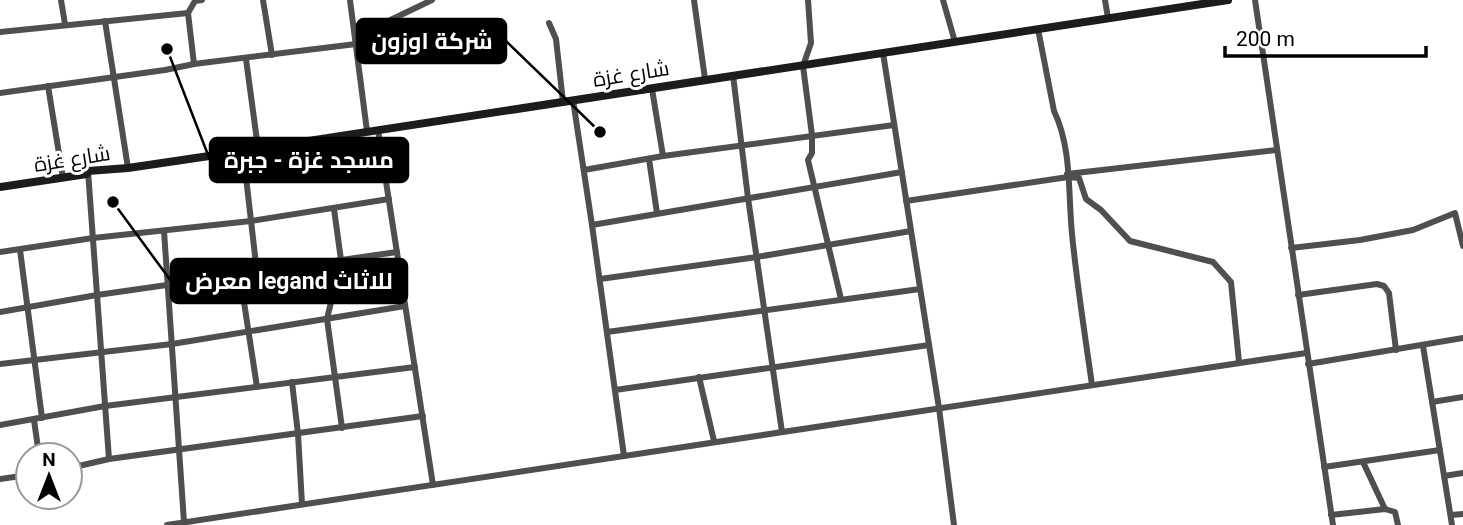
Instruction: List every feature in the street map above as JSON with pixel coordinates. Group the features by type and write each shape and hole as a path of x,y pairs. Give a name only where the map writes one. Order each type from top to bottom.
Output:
{"main road":[{"name":"شارع غزة","path":"0,187 87,174 88,171 128,168 243,151 1228,0"}],"street":[{"path":"61,0 65,24"},
{"path":"194,64 188,13 198,0"},
{"path":"263,0 272,55"},
{"path":"350,0 367,131"},
{"path":"0,93 194,64 246,59 356,40 432,0"},
{"path":"694,0 705,79"},
{"path":"808,0 811,43 803,66 812,135 812,153 808,160 841,299"},
{"path":"943,0 955,42"},
{"path":"1105,0 1108,18"},
{"path":"1255,0 1333,525"},
{"path":"0,32 188,13"},
{"path":"105,21 128,168"},
{"path":"549,23 556,39 563,102"},
{"path":"1038,29 1054,111 1064,142 1078,288 1092,385"},
{"path":"883,53 939,408 954,525"},
{"path":"246,59 258,148"},
{"path":"733,75 782,432"},
{"path":"48,86 63,178"},
{"path":"652,89 663,156"},
{"path":"573,100 624,456"},
{"path":"584,170 663,156 894,125"},
{"path":"378,130 433,485"},
{"path":"906,201 1068,176 1277,150"},
{"path":"243,151 257,273"},
{"path":"649,159 657,213"},
{"path":"88,171 109,459"},
{"path":"592,225 902,172"},
{"path":"1068,176 1079,178 1086,199 1101,209 1130,241 1213,262 1231,282 1239,362"},
{"path":"0,252 93,238 251,221 389,199"},
{"path":"334,209 341,260 327,319 342,428"},
{"path":"1291,248 1360,240 1413,230 1455,213 1463,246"},
{"path":"164,230 184,522"},
{"path":"600,279 757,257 911,231"},
{"path":"20,250 35,361 39,441"},
{"path":"0,312 97,295 397,252"},
{"path":"240,276 257,387"},
{"path":"1298,295 1377,284 1384,286 1389,293 1396,350"},
{"path":"607,332 920,289"},
{"path":"0,364 172,344 405,306"},
{"path":"1308,364 1463,338"},
{"path":"615,390 929,345"},
{"path":"1423,346 1452,525"},
{"path":"167,525 1307,353"},
{"path":"0,425 105,407 415,367"},
{"path":"699,377 714,442"},
{"path":"292,382 302,504"},
{"path":"1432,402 1463,397"},
{"path":"84,465 109,459 422,416"},
{"path":"1324,467 1440,450"},
{"path":"1363,462 1385,509"},
{"path":"1444,477 1463,473"},
{"path":"1331,515 1385,509 1395,512 1398,525"},
{"path":"1451,515 1463,514"}],"place":[{"name":"مسجد غزة - جبرة","path":"167,49"},
{"name":"شركة اوزون","path":"600,132"},
{"name":"معرض legand للاثاث","path":"113,202"}]}
